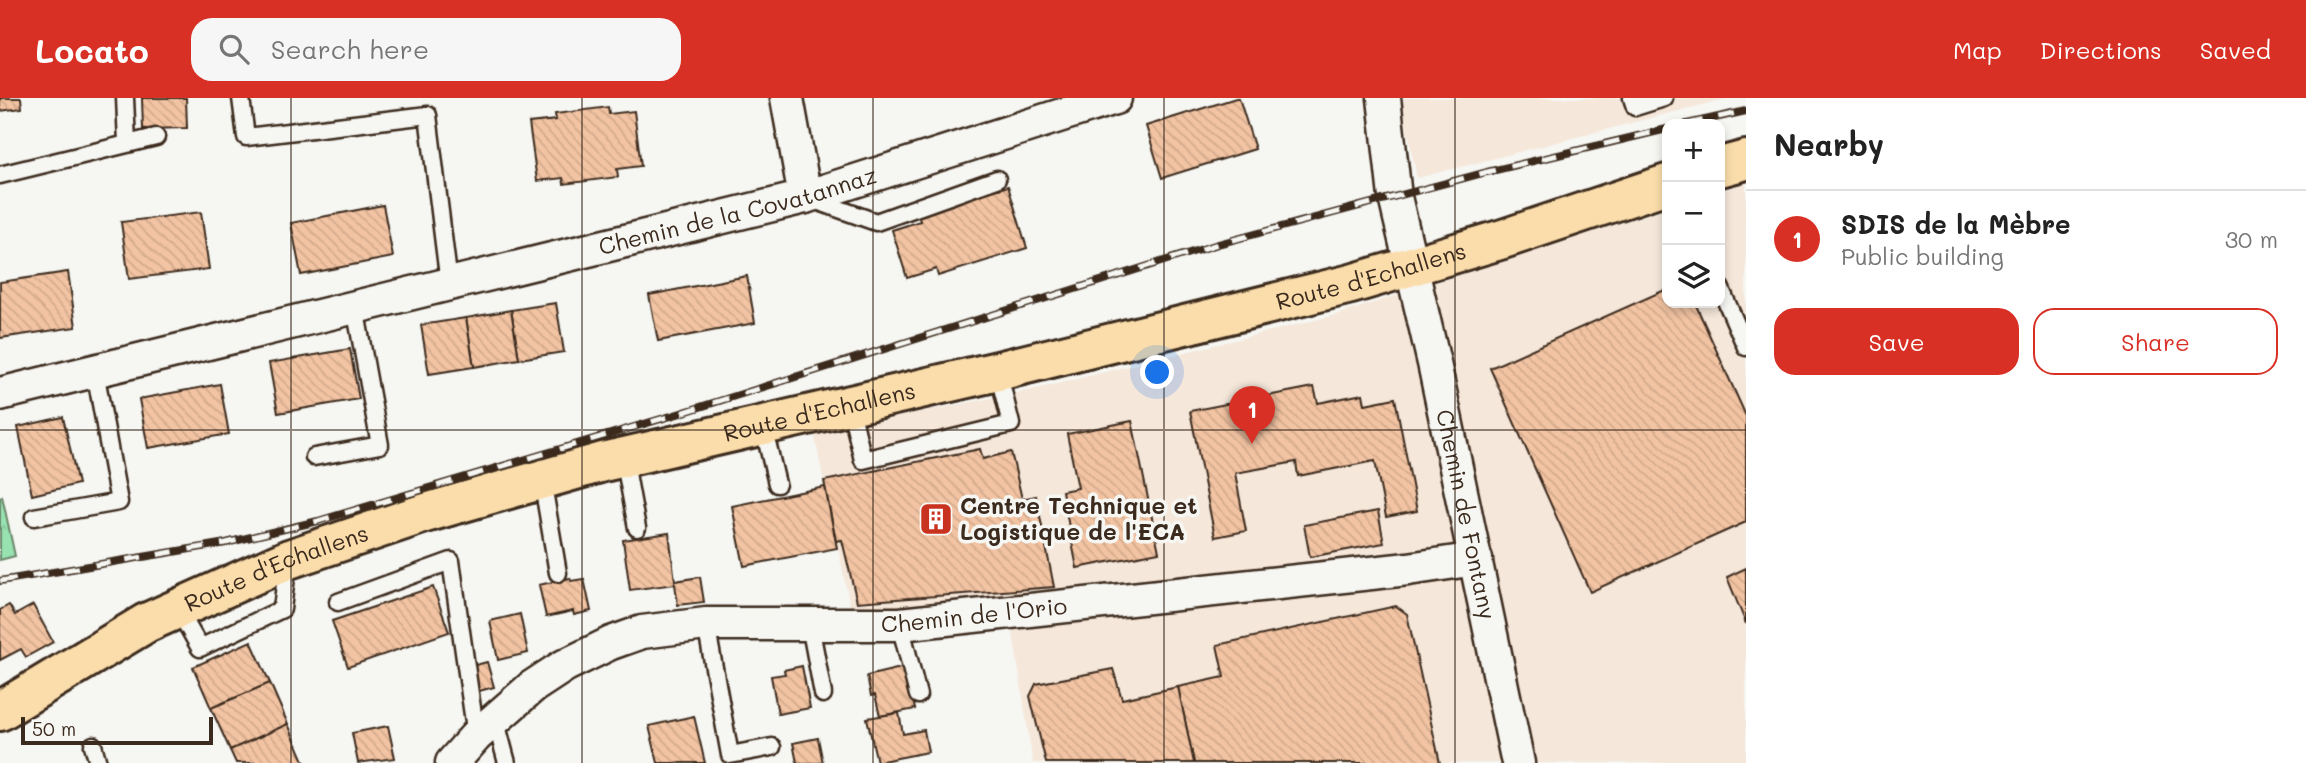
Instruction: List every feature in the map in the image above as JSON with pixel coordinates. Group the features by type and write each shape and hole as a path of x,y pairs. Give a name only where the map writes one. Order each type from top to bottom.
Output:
{"main road":[{"path":"1725,166 1746,160"},
{"name":"Route d'Echallens","path":"0,711 146,623 178,608 289,559 425,513 624,457 998,371 1351,284 1662,186"}],"street":[{"path":"787,98 805,197"},
{"name":"Chemin de la Covatannaz","path":"0,394 805,197 1115,98"},
{"name":"Chemin de Fontany","path":"1384,98 1395,197 1434,363 1518,763"},
{"name":"Chemin de l'Orio","path":"452,763 486,727 532,687 564,666 611,643 642,632 706,624 900,624 1476,559"}],"lane":[{"path":"125,98 127,143"},
{"path":"242,98 246,137 428,115 449,284"},
{"path":"1632,98 1635,107 1664,98"},
{"path":"0,175 156,137"},
{"path":"805,197 876,222 997,179"},
{"path":"1725,299 1746,347"},
{"path":"314,457 380,445 355,307"},
{"path":"34,517 119,502 95,370"},
{"path":"850,405 863,460 1011,424 998,371"},
{"path":"763,425 777,484"},
{"path":"624,457 638,528"},
{"path":"542,479 558,573"},
{"path":"338,603 451,561 486,727 507,763"},
{"path":"706,624 730,755 772,747"},
{"path":"900,624 918,695"},
{"path":"810,625 823,694"},
{"path":"93,745 98,763"}],"shaded area":[{"path":"1401,98 1729,98 1417,178"},
{"path":"1746,183 1746,763 1033,763 1008,600 851,610 814,433 1032,390 1336,315 1662,210 1662,308 1725,308 1725,189"}],"green space":[{"path":"2,496 15,556 0,560 0,497"}],"building":[{"path":"0,98 21,98 22,108 0,111"},
{"path":"142,98 186,98 187,128 143,129"},
{"path":"1239,98 1255,149 1162,178 1146,126"},
{"path":"608,107 609,114 634,111 641,166 617,169 618,177 564,184 563,178 537,181 529,123 556,120 555,114"},
{"path":"1008,186 1027,248 938,276 936,269 907,278 892,230 920,221 918,214"},
{"path":"383,205 393,257 301,275 291,223"},
{"path":"201,212 209,269 129,279 121,222"},
{"path":"68,272 76,327 0,338 0,282"},
{"path":"747,276 755,323 658,341 649,295"},
{"path":"1662,291 1662,308 1697,308 1746,416 1746,522 1590,592 1490,368"},
{"path":"556,303 564,352 519,359 511,310"},
{"path":"511,310 519,359 474,367 466,318"},
{"path":"466,318 474,367 429,374 421,325"},
{"path":"350,349 359,399 278,413 269,363"},
{"path":"220,384 229,434 148,448 139,399"},
{"path":"1314,387 1318,403 1363,394 1365,404 1395,398 1417,511 1386,517 1375,461 1298,476 1296,462 1235,473 1246,531 1215,537 1190,411"},
{"path":"63,417 78,484 32,495 18,427"},
{"path":"1132,421 1159,552 1077,568 1062,491 1078,488 1067,434"},
{"name":"Centre Technique et Logistique de l'ECA","path":"980,449 983,459 1011,452 1022,499 1036,496 1054,587 857,602 842,540 836,541 824,481"},
{"path":"825,487 837,548 744,566 732,506"},
{"path":"1378,511 1384,543 1310,557 1304,525"},
{"path":"669,533 675,581 700,577 704,602 678,605 675,584 630,590 623,540"},
{"path":"1746,568 1746,624 1727,577"},
{"path":"570,578 571,581 584,579 591,611 574,615 573,611 546,617 539,585"},
{"path":"433,587 449,632 348,667 332,621"},
{"path":"9,605 15,615 33,605 53,642 26,657 21,649 0,660 0,610"},
{"path":"1396,606 1407,614 1440,763 1194,763 1178,687 1224,677 1217,645"},
{"path":"520,614 528,653 498,660 490,621"},
{"path":"251,641 270,683 211,708 193,667"},
{"path":"487,662 494,687 479,691 472,666"},
{"path":"802,666 810,708 778,714 771,676 785,674 784,670"},
{"path":"905,667 915,709 880,716 875,695 871,696 867,676"},
{"path":"1113,669 1122,699 1178,687 1194,763 1046,763 1030,696 1036,684"},
{"path":"270,683 288,724 230,750 211,708"},
{"path":"899,713 903,734 924,730 928,752 877,762 867,718"},
{"path":"694,716 705,763 658,763 649,726"},
{"path":"288,724 305,763 236,763 230,750"},
{"path":"388,726 395,758 358,763 352,733"},
{"path":"818,738 823,763 797,763 793,743"}],"railway":[{"path":"1710,119 1746,111"},
{"path":"0,581 226,543 318,521 681,413 1218,244 1487,172 1662,130"}],"place":[{"name":"SDIS de la Mèbre","path":"1252,444"},
{"name":"Centre Technique et Logistique de l'ECA","path":"936,519"}]}
